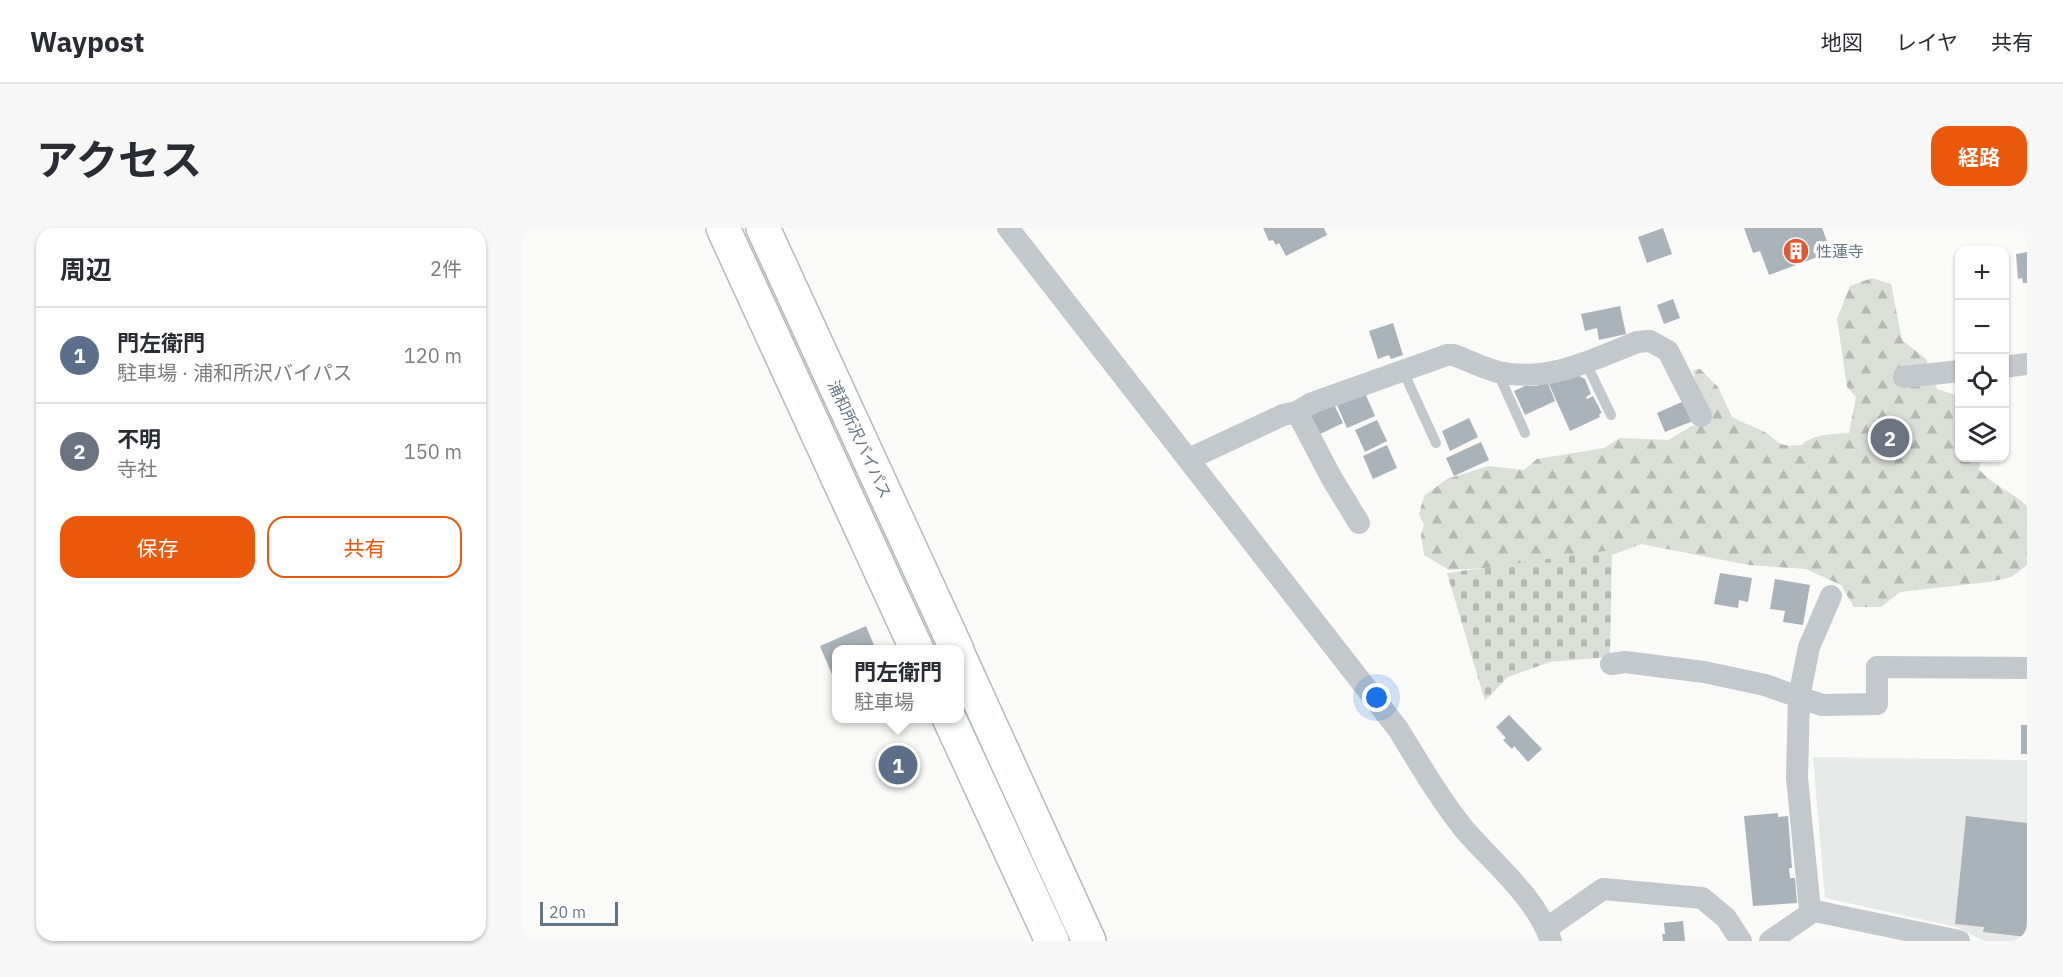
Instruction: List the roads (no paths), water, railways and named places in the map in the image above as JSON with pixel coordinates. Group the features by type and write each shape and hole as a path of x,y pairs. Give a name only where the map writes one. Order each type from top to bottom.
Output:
{"highway":[{"path":"723,228 915,645"},
{"name":"浦和所沢バイパス","path":"763,228 955,645"},
{"path":"964,665 1089,941"},
{"path":"951,723 1052,941"}],"street":[{"path":"1008,228 1398,729 1430,781 1463,827 1523,894 1549,934 1603,889 1702,898 1726,918 1741,941"},
{"path":"1189,459 1283,416 1297,412 1312,403 1447,355 1455,355 1497,372 1531,376 1560,372 1637,342 1650,341 1668,351 1701,416"},
{"path":"2009,366 2027,364"},
{"path":"1904,377 1955,371"},
{"path":"1297,412 1331,477 1359,523"},
{"path":"1770,941 1808,915 1810,910 1797,778 1799,698 1809,647 1831,596"},
{"path":"1611,664 1625,662 1704,672 1765,685 1822,705 1877,704 1877,667 2027,668"},
{"path":"1810,910 1876,933 1959,941"}],"lane":[{"path":"1586,363 1611,415"},
{"path":"1403,371 1436,443"},
{"path":"1497,372 1525,433"}],"place":[{"name":"性蓮寺","path":"1796,251"},
{"name":"不明","path":"1890,438"},
{"name":"門左衛門","path":"898,765"}]}
